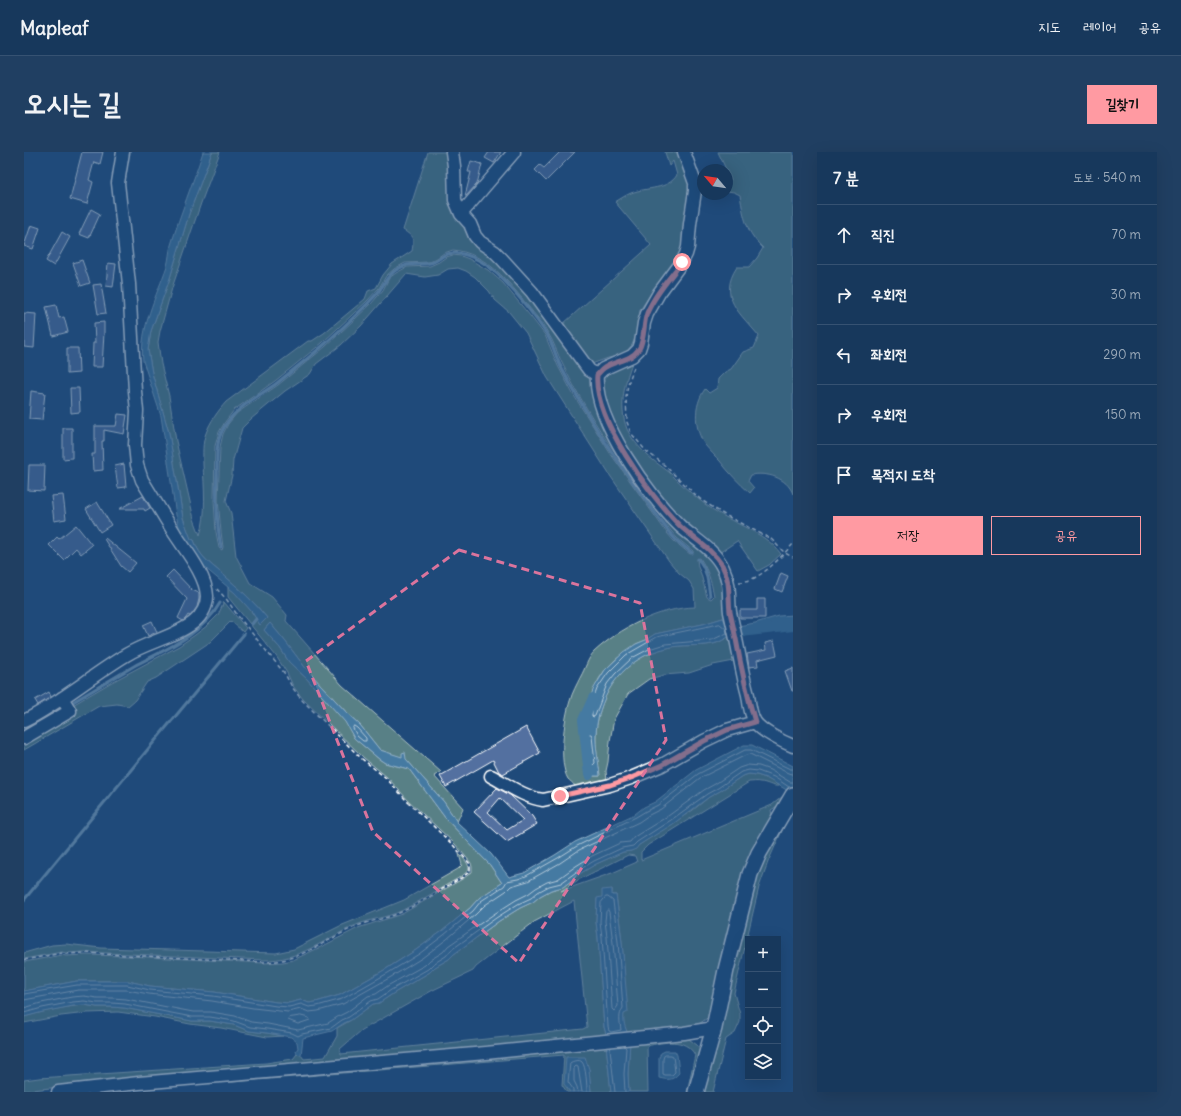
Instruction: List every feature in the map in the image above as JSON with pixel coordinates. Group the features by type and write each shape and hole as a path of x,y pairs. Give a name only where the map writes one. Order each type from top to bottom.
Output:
{"main road":[{"path":"696,1092 714,1028 726,970 750,874 759,853 792,796"}],"street":[{"path":"24,721 62,698 126,655 193,622 204,611 206,604 207,596 205,587 198,570 142,480 137,465 135,445 137,411 128,284 118,182 123,152"},
{"path":"452,152 455,200 461,214 470,224 475,236 480,242 495,252 532,292 589,370 597,375"},
{"path":"461,214 514,152"},
{"path":"684,152 696,190 690,224 688,247 682,262 659,294 647,314 639,349 632,356 603,369 597,375 597,389 607,420 621,447 645,485 663,508 704,546 722,566 728,581 730,612 741,668 755,722 776,738 793,746"},
{"path":"24,738 70,710 62,698"},
{"path":"492,776 524,794 543,800 610,785 631,778 662,765 704,741 727,730 755,722"},
{"path":"58,1092 95,1090 139,1082 471,1054 684,1033 714,1028"}],"path":[{"path":"639,349 628,384 626,397 627,422 631,433 646,451 700,499 723,514 771,539 785,553 793,557"},
{"path":"728,581 741,582 753,579 772,565 793,544"},
{"path":"24,960 62,953 84,953 264,962 283,961 319,946 357,926 401,912 453,883 470,871 470,864 453,845 407,802 386,778 362,759 302,700 292,687 285,674 238,616 227,600 213,585"}],"highlighted area":[{"path":"459,550 640,603 666,740 519,963 373,832 306,661"}],"green space":[{"path":"212,152 220,152 172,288 158,342 176,441 194,519 200,535 204,519 203,445 206,433 214,417 226,402 308,341 312,341 324,333 365,299 368,291 376,288 383,275 392,264 412,251 412,239 403,230 428,152 449,152 453,201 587,372 591,378 619,448 720,567 727,625 723,618 703,624 655,634 636,644 615,660 605,670 599,679 588,702 584,736 586,764 592,768 593,776 600,776 596,738 598,718 602,703 617,678 639,659 652,653 673,647 713,644 732,635 734,661 713,665 689,673 664,675 649,679 628,694 614,719 606,771 607,782 575,786 568,779 563,762 564,730 572,695 590,657 604,643 628,627 654,615 681,608 695,607 694,589 689,581 679,573 669,561 609,474 547,377 526,333 509,312 495,300 489,291 475,277 458,268 448,269 438,275 425,277 406,274 361,326 341,345 316,364 310,374 285,391 242,428 233,460 232,475 226,501 231,513 236,556 250,583 272,597 287,615 286,621 342,685 441,772 434,776 463,808 457,822 444,802 406,759 380,750 360,725 307,670 270,623 264,630 280,648 289,662 307,679 346,722 354,738 385,763 409,769 446,819 490,865 502,883 479,898 470,908 441,932 416,950 340,995 316,1002 309,1003 301,1000 289,1003 276,1002 214,992 150,986 128,981 77,981 24,991 24,962 62,955 129,956 264,963 293,960 358,928 402,914 472,872 471,863 455,844 408,800 387,777 364,758 303,699 293,686 276,656 228,597 228,587 246,604 260,625 267,618 243,592 203,557 194,540 191,540 183,518 169,433 152,373 148,350 151,331 170,278 189,214","holes":["453,250 465,252 476,257 496,270 539,319 550,336 574,386 605,438 671,531 693,551 693,553 690,554 667,533 610,453 573,394 558,366 545,335 531,317 503,283 488,270 469,259 453,255 446,257 430,266 407,267 389,278 383,290 371,304 325,347 278,385 237,413 228,424 223,434 220,447 218,500 223,547 222,550 219,548 216,532 214,500 215,446 219,432 234,410 275,381 322,343 367,301 379,288 386,276 394,269 405,263 429,262 444,253","700,558 712,585 714,596 711,599 707,597 698,567 697,559"]},
{"path":"665,152 680,152 691,185 685,212 683,251 640,310 636,335 632,345 626,352 618,356 589,365 563,324 651,245 615,202 631,193 663,186 673,180 677,175 673,161 669,166"},
{"path":"718,152 793,152 793,494 786,483 775,477 763,474 751,475 748,481 754,488 750,493 734,478 705,445 701,439 697,425 696,417 698,403 705,389 709,393 717,388 718,379 725,372 731,369 743,352 754,348 759,336 734,304 730,296 729,287 731,278 737,267 749,267 763,248 749,230 740,195 733,192 733,164 724,164"},
{"path":"634,358 625,384 623,402 624,420 631,436 648,456 713,510 769,541 781,554 769,565 758,571 737,541 719,553 685,525 662,500 623,444 604,402 601,374"},
{"path":"224,602 246,628 243,632 231,621 210,642 156,678 147,682 135,700 128,706 117,704 99,706 24,750 24,740 71,706 179,646 195,635 218,615"},
{"path":"749,774 761,776 769,779 779,786 774,786 763,782 749,782 648,845 641,852 641,860 772,805 788,792 785,801 771,810 772,816 710,1016 699,1024 686,1029 628,1034 623,1020 624,973 620,926 616,895 612,895 612,889 597,899 596,922 604,1027 607,1037 103,1082 24,1091 24,1080 39,1078 266,1063 293,1059 297,1054 301,1055 304,1059 325,1057 337,1036 337,1028 373,1004 379,1003 430,972 499,921 551,890 563,887 596,864 623,852 631,851 742,776","holes":["628,855 635,856 637,862 612,873 561,891 580,879","574,901 587,1027 583,1029 341,1054 340,1049 362,1030 433,990 473,971 476,967 534,922"]},
{"path":"785,824 768,862 759,887 747,936 745,936 745,946 734,993 740,1014 740,1022 735,1033 726,1039 713,1092 701,1092 756,881 765,857 777,833"},
{"path":"459,854 466,861 469,868 469,870 462,876 401,911 360,924 311,948 288,957 264,960 62,952 24,959 24,953 52,945 66,944 101,948 276,953 294,949 340,926 404,900 458,869 462,865"},
{"path":"84,1005 124,1008 192,1021 210,1021 234,1025 249,1031 283,1036 267,1037 221,1028 118,1012 61,1016 24,1023 24,1017"},
{"path":"686,1037 701,1050 690,1092 687,1092 695,1055 686,1045 667,1042 647,1046 648,1092 629,1092 628,1074 630,1041"},
{"path":"606,1044 611,1092 591,1092 589,1069 567,1088 570,1092 567,1092 562,1085 564,1055 219,1082"}],"water":[{"path":"203,152 212,152 189,214 170,278 151,331 148,350 152,373 169,433 183,518 191,539 194,540 203,557 243,592 267,618 260,625 252,612 235,593 204,567 181,534 176,515 161,416 143,361 142,349 146,325 167,266 170,248"},
{"path":"793,615 793,626 765,628 738,634 738,626 779,616"},
{"path":"723,618 732,635 720,642 707,645 673,647 652,653 639,659 617,678 602,704 598,718 596,738 600,776 593,776 592,768 588,768 586,764 584,736 588,702 594,688 605,670 624,652 655,634 703,624"},
{"path":"270,623 307,670 360,725 380,750 402,757 402,753 405,752 406,759 444,802 457,822 491,854 509,877 524,873 575,842 635,814 644,807 655,802 696,770 744,745 752,745 793,766 793,788 790,794 785,789 766,778 749,774 742,776 709,797 673,824 639,845 636,849 623,852 596,864 563,887 551,890 533,902 520,908 499,921 430,972 379,1003 373,1004 351,1020 332,1031 303,1038 301,1055 297,1054 297,1042 291,1037 249,1031 234,1025 210,1021 192,1021 124,1008 84,1005 24,1017 24,991 77,981 128,981 150,986 214,992 276,1002 289,1003 301,1000 309,1003 316,1002 340,995 416,950 441,932 470,908 479,898 502,883 490,865 446,819 409,769 385,763 354,738 345,722 307,679 289,662 280,648 264,630"},
{"path":"612,889 612,895 616,895 622,942 628,1012 624,1014 624,1020 628,1034 607,1037 604,1027 596,922 597,898 602,897 602,890"},
{"path":"630,1041 628,1074 629,1092 611,1092 606,1044"},
{"path":"665,1051 675,1051 677,1055 679,1073 670,1079 659,1078 659,1058 661,1053"},
{"path":"566,1057 585,1057 589,1069 591,1092 570,1092 564,1084"}],"building":[{"path":"82,152 103,152 100,164 94,162 89,180 93,182 87,204 70,199"},
{"path":"489,152 501,152 494,163 485,158"},
{"path":"560,152 575,152 546,181 535,170 540,165 544,168"},
{"path":"471,161 482,164 477,184 465,196 471,172 468,172"},
{"path":"91,209 100,214 89,238 79,234"},
{"path":"31,225 40,228 33,249 24,246"},
{"path":"62,232 70,237 54,266 46,261"},
{"path":"82,260 90,283 81,286 73,263"},
{"path":"108,263 116,264 113,287 106,286"},
{"path":"101,284 106,313 98,314 93,285"},
{"path":"56,305 59,318 64,317 68,332 53,336 46,307"},
{"path":"24,313 36,314 34,348 24,347"},
{"path":"104,322 102,367 92,367 93,343 95,343 94,323"},
{"path":"67,348 78,348 79,373 67,374"},
{"path":"70,388 79,388 80,412 71,413"},
{"path":"31,391 45,393 42,420 29,419"},
{"path":"118,414 127,415 124,434 104,430 104,441 102,441 103,470 93,471 92,454 95,454 95,426 116,426"},
{"path":"63,428 72,428 72,458 63,459"},
{"path":"124,464 126,487 118,488 115,466"},
{"path":"29,465 45,465 44,491 28,490"},
{"path":"63,495 66,519 54,521 51,496"},
{"path":"143,496 150,508 145,511 144,509 119,509"},
{"path":"97,502 111,525 100,532 86,509"},
{"path":"76,525 92,545 81,554 76,548 64,560 49,545 57,537 59,539"},
{"path":"105,538 136,563 128,572 121,566 104,539"},
{"path":"173,570 192,590 199,593 197,607 190,616 188,615 183,621 178,618 187,599 166,577"},
{"path":"781,573 788,576 782,592 775,589"},
{"path":"757,599 765,599 765,618 740,618 740,610 757,610"},
{"path":"152,621 157,632 148,636 143,625"},
{"path":"774,641 777,655 757,660 758,666 749,667 747,654 766,650 765,643"},
{"path":"793,668 793,691 792,691 785,671"},
{"path":"49,692 51,697 38,705 35,700"},
{"path":"526,727 540,753 503,774 499,772 493,760 446,787 440,776"},
{"path":"497,788 510,795 532,816 537,824 507,842 474,812","holes":["500,798 523,820 507,830 488,812"]}],"waterway":[{"path":"221,547 218,528 216,489 217,455 220,436 227,423 239,409 277,383 355,317 375,296 393,272 401,267 430,263 448,254 457,253 471,257 489,267 525,304 548,337 568,380 611,451 669,532 692,553"},
{"path":"698,559 705,571 710,596"},
{"path":"73,702 193,633 203,624 220,603"},
{"path":"252,624 256,619"},
{"path":"741,632 793,626"},
{"path":"24,900 244,634"},
{"path":"589,775 583,720 593,698"},
{"path":"24,730 46,717"}],"route":[{"path":"560,796 610,785 631,778 662,765 704,741 727,730 755,722 741,668 730,612 728,581 722,566 711,552 663,508 645,485 612,432 602,409 597,389 597,375 603,369 632,356 639,349 644,323 652,303 682,262"}]}
